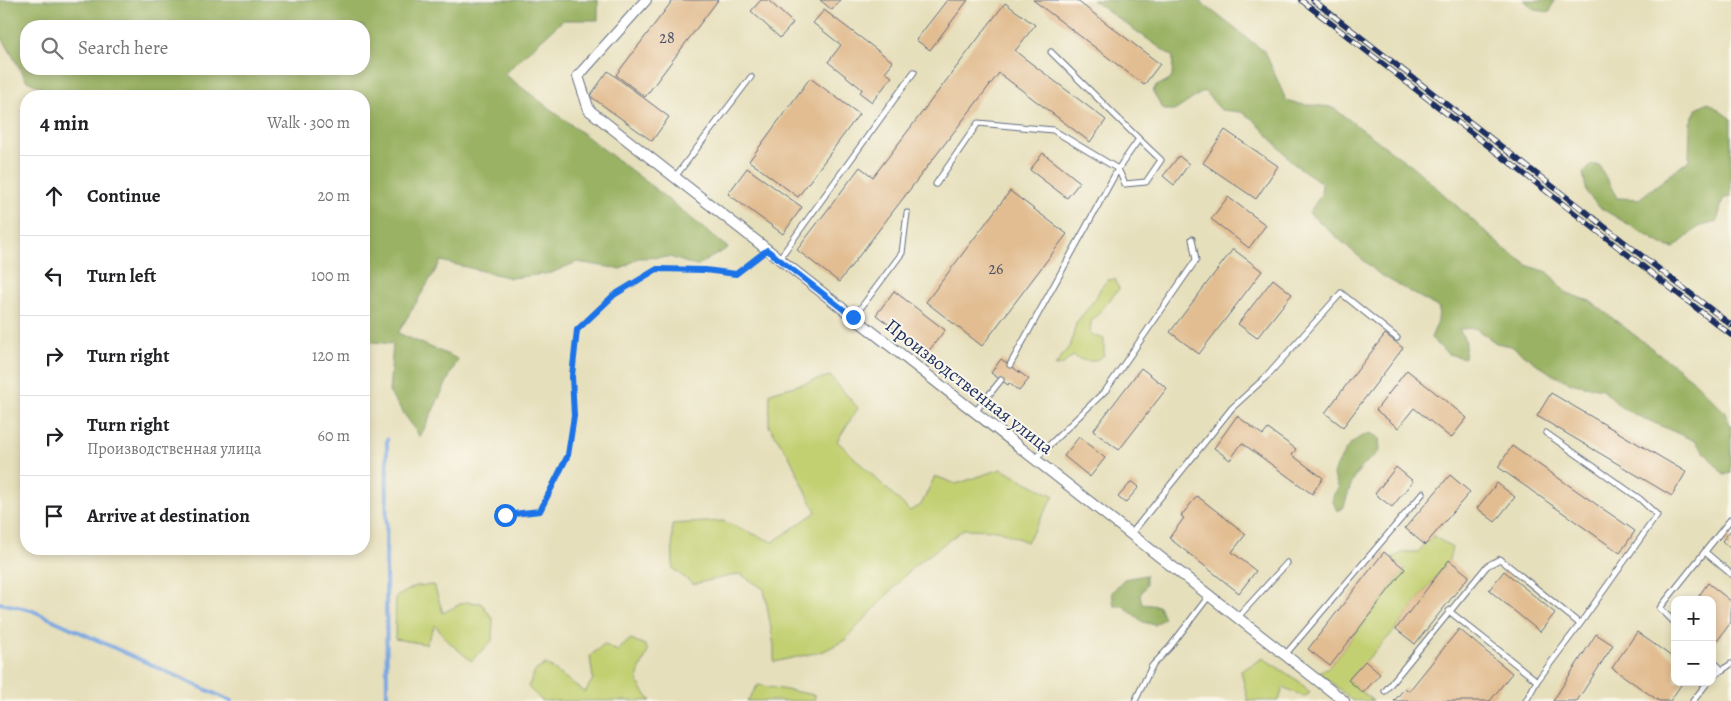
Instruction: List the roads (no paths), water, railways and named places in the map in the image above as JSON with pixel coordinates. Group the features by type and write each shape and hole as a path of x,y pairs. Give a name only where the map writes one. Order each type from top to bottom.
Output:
{"street":[{"name":"Производственная улица","path":"646,0 578,76 589,110 1344,701"}],"lane":[{"path":"936,184 978,123 1053,130 1118,169 1125,184 1146,182 1161,160 1051,52"},
{"path":"779,259 914,72"},
{"path":"674,177 751,77"},
{"path":"1010,365 1118,169 1139,139"},
{"path":"853,317 902,253 907,213"},
{"path":"1034,459 1106,390 1196,260 1192,239"},
{"path":"1131,534 1232,408 1267,376 1341,292 1397,338"},
{"path":"974,412 1001,380"},
{"path":"1526,701 1537,682 1658,515 1640,499 1546,433"},
{"path":"1285,655 1422,493"},
{"path":"1671,619 1660,608 1731,519"},
{"path":"1705,552 1731,574"},
{"path":"1385,690 1487,566 1500,559 1580,624"},
{"path":"1238,618 1287,563"},
{"path":"1135,701 1152,666 1170,647 1209,596"},
{"path":"1449,611 1537,682"},
{"path":"1716,664 1722,670"},
{"path":"1716,674 1731,664"},
{"path":"1693,701 1705,686"}],"waterway":[{"path":"387,439 387,701"},
{"path":"0,603 31,610 231,701"}],"railway":[{"path":"1301,0 1731,335"},
{"path":"1313,0 1731,325"}]}
